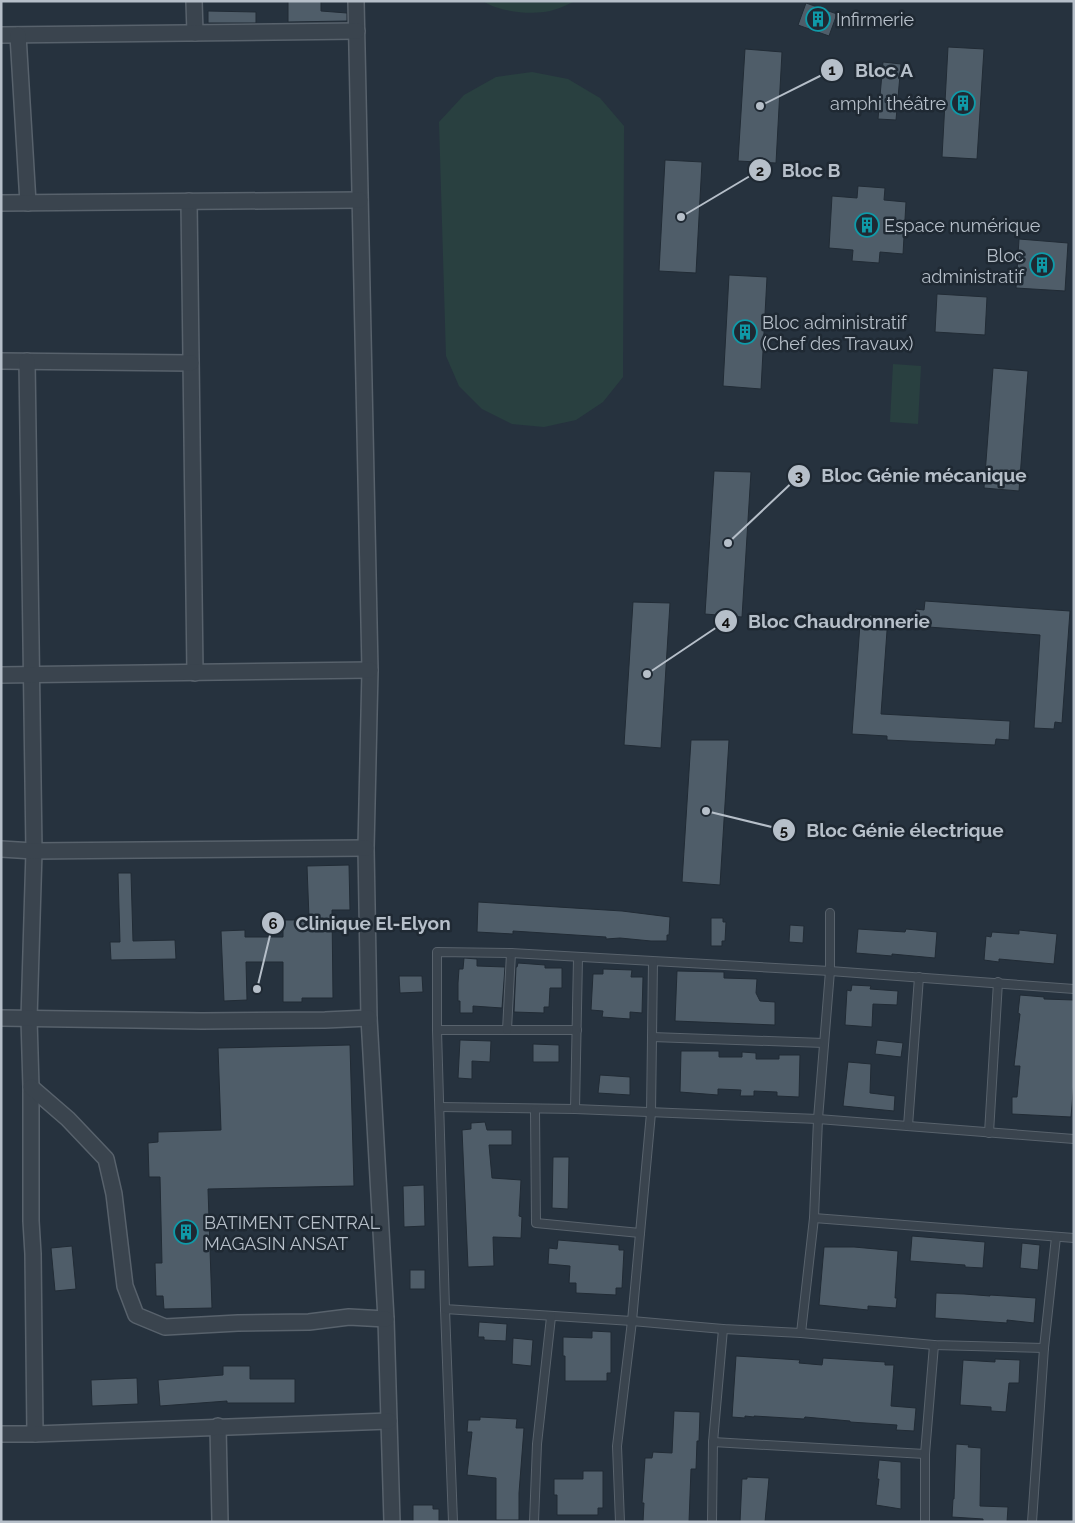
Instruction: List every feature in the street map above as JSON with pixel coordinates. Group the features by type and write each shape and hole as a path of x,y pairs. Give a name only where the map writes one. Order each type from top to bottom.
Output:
{"street":[{"path":"194,1 195,33"},
{"path":"356,1 370,670 366,848 369,1018 386,1319 392,1522"},
{"path":"1,35 357,31"},
{"path":"18,35 28,202"},
{"path":"1,203 360,200"},
{"path":"189,201 195,673"},
{"path":"1,361 191,363"},
{"path":"27,361 34,851 29,1019 32,1087 31,1221 33,1254 34,1434"},
{"path":"1,676 370,670"},
{"path":"1,849 34,851 366,848"},
{"path":"1,1018 306,1020 369,1018"},
{"path":"32,1087 68,1119 106,1159 114,1194 125,1286 136,1315 165,1327 309,1322 349,1317 386,1319"},
{"path":"1,1434 389,1422"},
{"path":"218,1426 220,1522"}],"lane":[{"path":"801,1333 814,1218 818,1120 830,971 830,913"},
{"path":"453,1522 437,1030 437,952 511,954 830,971 1074,989"},
{"path":"507,1030 511,954"},
{"path":"575,1109 578,958"},
{"path":"620,1522 617,1446 632,1321 651,1113 653,962"},
{"path":"908,1126 919,977"},
{"path":"989,1133 998,982"},
{"path":"437,1030 577,1030"},
{"path":"652,1037 824,1043"},
{"path":"440,1107 535,1110 575,1109 818,1120 1074,1139"},
{"path":"535,1110 536,1223 640,1234"},
{"path":"814,1218 1074,1238"},
{"path":"1032,1522 1044,1348 1056,1237"},
{"path":"445,1309 801,1333 934,1345 1044,1348"},
{"path":"534,1522 537,1444 551,1317"},
{"path":"712,1522 713,1442 722,1329"},
{"path":"925,1522 925,1454 934,1345"},
{"path":"713,1442 925,1454"}],"green space":[{"path":"483,1 576,1 553,10 534,13 506,10"},
{"path":"532,72 568,79 600,98 624,126 623,377 603,402 576,420 544,427 512,424 482,409 459,386 446,356 439,122 464,95 496,77"},
{"path":"893,364 921,366 918,424 890,422"}],"building":[{"path":"288,1 321,1 321,11 347,13 347,21 288,22"},
{"name":"Infirmerie","path":"806,3 837,14 829,36 798,25"},
{"path":"208,11 256,12 256,23 208,23"},
{"name":"amphi théâtre","path":"948,47 984,49 977,159 942,157"},
{"path":"745,49 782,52 776,163 738,161"},
{"path":"883,62 901,64 896,120 878,119"},
{"path":"665,160 702,162 696,273 659,271"},
{"name":"Espace numérique","path":"858,186 885,188 884,200 906,202 903,254 880,252 879,263 852,261 853,250 829,248 832,196 857,198"},
{"name":"Bloc administratif","path":"1019,239 1068,243 1065,291 1016,288"},
{"name":"Bloc administratif (Chef des Travaux)","path":"729,275 767,277 761,389 723,386"},
{"path":"937,294 987,297 985,335 935,332"},
{"path":"993,368 1028,371 1019,491 984,488"},
{"path":"714,471 751,472 742,617 705,614"},
{"path":"925,601 1070,611 1062,723 1055,722 1054,729 1034,728 1040,635 914,626 916,609 924,610"},
{"path":"633,602 670,603 661,748 624,745"},
{"path":"869,615 888,617 881,714 1010,721 1009,740 996,739 995,745 887,740 887,736 852,734 860,624 868,624"},
{"path":"691,740 729,740 720,885 682,882"},
{"path":"349,865 350,910 332,910 333,998 302,998 302,1002 283,1002 283,962 246,962 247,1000 224,1001 221,931 245,930 245,937 283,937 283,920 304,920 304,918 309,918 307,866"},
{"path":"118,873 131,873 133,941 175,940 176,959 111,960 110,942 120,942"},
{"path":"478,902 622,911 670,917 669,935 667,935 667,941 651,941 513,931 513,934 477,932"},
{"path":"711,918 723,918 723,922 726,922 725,941 722,941 722,946 711,946"},
{"path":"790,925 804,926 803,943 789,942"},
{"path":"858,929 905,932 906,929 937,932 935,958 856,953"},
{"path":"1019,930 1057,934 1054,964 999,959 999,962 984,960 986,936 991,937 992,932 1019,934"},
{"path":"464,958 477,959 477,966 505,967 502,1008 473,1006 473,1013 460,1013 460,1001 458,1001 459,969 463,969"},
{"path":"518,963 545,965 545,968 562,968 562,988 550,988 549,1007 544,1007 544,1013 514,1012 516,967"},
{"path":"603,969 632,970 631,977 643,977 642,1013 630,1012 630,1019 602,1017 603,1011 591,1010 593,974 603,974"},
{"path":"677,971 724,972 724,978 757,979 756,993 760,1001 775,1002 775,1025 675,1021"},
{"path":"399,976 422,976 423,992 400,993"},
{"path":"852,985 871,986 870,989 898,991 897,1005 873,1004 872,1027 845,1025 847,990 851,991"},
{"path":"1020,995 1044,997 1044,999 1074,1000 1074,1081 1071,1117 1012,1114 1012,1097 1017,1097 1020,1066 1014,1066 1020,1014 1018,1013"},
{"path":"460,1040 491,1041 490,1062 472,1061 472,1079 458,1078"},
{"path":"877,1040 903,1043 901,1057 875,1054"},
{"path":"533,1044 559,1045 559,1062 533,1062"},
{"path":"350,1045 354,1186 208,1189 212,1308 164,1309 163,1296 156,1296 155,1263 162,1263 160,1177 149,1177 148,1143 158,1142 158,1132 221,1130 218,1048"},
{"path":"681,1051 719,1051 719,1057 742,1057 742,1052 756,1053 756,1059 779,1059 779,1055 800,1055 799,1097 777,1096 777,1092 754,1091 754,1096 740,1096 741,1090 718,1089 718,1095 680,1092"},
{"path":"848,1062 871,1064 870,1093 895,1096 894,1111 843,1106"},
{"path":"600,1075 630,1077 630,1095 598,1093"},
{"path":"485,1122 487,1130 512,1130 512,1145 489,1145 492,1178 521,1180 519,1216 522,1217 521,1238 493,1237 494,1266 468,1267 462,1130 471,1129 471,1123"},
{"path":"553,1157 569,1157 568,1209 552,1208"},
{"path":"424,1185 425,1226 404,1227 403,1186"},
{"path":"912,1236 985,1242 983,1268 910,1261"},
{"path":"558,1240 619,1245 619,1250 624,1250 622,1288 616,1288 616,1295 576,1293 576,1283 569,1283 570,1266 548,1264 549,1248 557,1249"},
{"path":"1022,1243 1040,1245 1038,1270 1020,1268"},
{"path":"72,1246 76,1289 55,1291 51,1248"},
{"path":"824,1247 854,1247 898,1251 896,1308 868,1306 868,1310 819,1305"},
{"path":"410,1270 425,1270 425,1289 410,1289"},
{"path":"936,1293 1036,1298 1034,1323 1007,1320 1007,1323 935,1318"},
{"path":"479,1322 507,1324 506,1341 484,1340 484,1337 478,1337"},
{"path":"592,1331 611,1332 611,1373 607,1373 607,1381 565,1381 563,1337 592,1338"},
{"path":"513,1338 533,1340 531,1366 512,1364"},
{"path":"736,1356 800,1360 799,1363 822,1365 823,1358 885,1362 885,1365 894,1365 891,1406 916,1408 914,1431 896,1430 897,1425 805,1417 804,1419 754,1416 745,1416 745,1418 732,1417"},
{"path":"995,1359 1020,1360 1019,1383 1009,1383 1006,1412 991,1411 991,1407 960,1405 963,1360 995,1362"},
{"path":"223,1366 250,1366 250,1379 295,1379 295,1403 227,1403 227,1401 160,1406 158,1380 223,1375"},
{"path":"137,1378 138,1404 92,1406 91,1380"},
{"path":"674,1411 700,1412 696,1469 691,1469 689,1522 643,1522 644,1503 642,1503 645,1458 652,1458 653,1452 672,1453"},
{"path":"480,1417 517,1419 516,1428 524,1428 519,1520 496,1520 496,1478 467,1475 472,1432 467,1432 468,1420 480,1420"},
{"path":"956,1444 981,1448 980,1506 1008,1507 1007,1522 983,1522 983,1519 952,1517"},
{"path":"879,1460 901,1462 901,1509 876,1505"},
{"path":"583,1471 603,1471 603,1508 598,1508 598,1515 557,1515 557,1495 554,1495 554,1479 583,1479"},
{"path":"747,1477 769,1478 765,1522 740,1522 742,1479 747,1479"},
{"path":"413,1505 433,1505 433,1509 439,1509 439,1522 413,1522"}],"place":[{"name":"Infirmerie","path":"818,19"},
{"name":"amphi théâtre","path":"963,103"},
{"name":"Bloc A","path":"760,106"},
{"name":"Bloc B","path":"681,217"},
{"name":"Espace numérique","path":"867,225"},
{"name":"Bloc administratif","path":"1042,265"},
{"name":"Bloc administratif (Chef des Travaux)","path":"745,332"},
{"name":"Bloc Génie mécanique","path":"728,543"},
{"name":"Bloc Chaudronnerie","path":"647,674"},
{"name":"Bloc Génie électrique","path":"706,811"},
{"name":"Clinique El-Elyon","path":"257,989"},
{"name":"BATIMENT CENTRAL MAGASIN ANSAT","path":"186,1232"}]}
